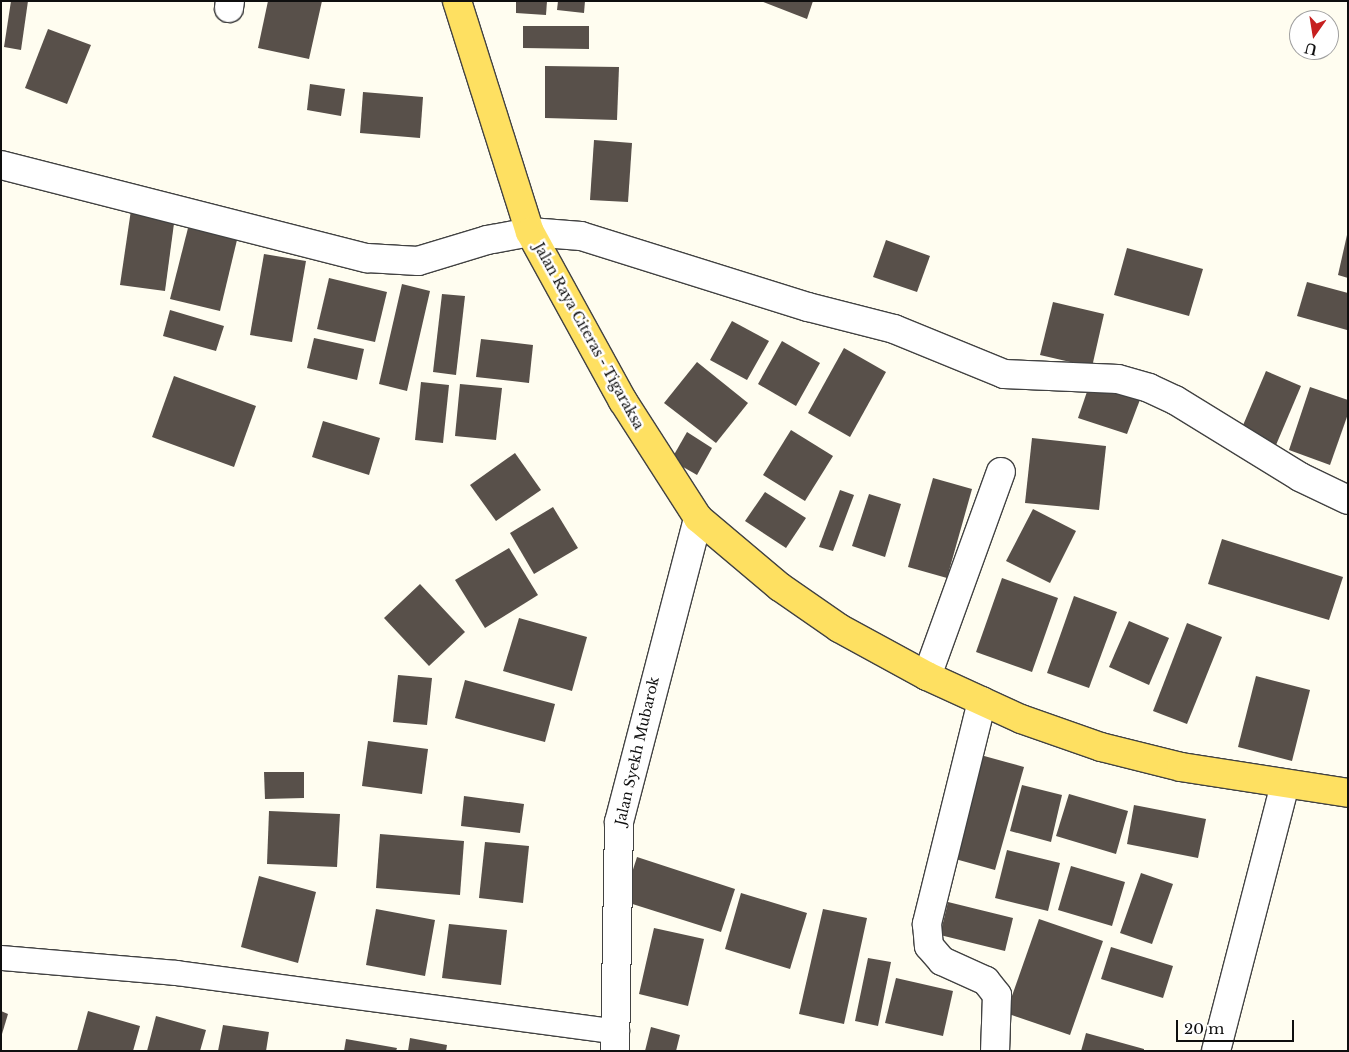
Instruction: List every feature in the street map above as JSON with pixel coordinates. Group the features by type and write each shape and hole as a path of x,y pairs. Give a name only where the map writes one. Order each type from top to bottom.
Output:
{"main road":[{"name":"Jalan Raya Citeras - Tigaraksa","path":"457,1 530,232 623,401 698,518 794,597 839,628 927,676 982,701 1101,747 1181,767 1348,793"}],"street":[{"path":"1,165 367,258 418,261 487,240 530,232 581,236 808,307 894,329 1004,374 1118,379 1149,388 1175,400 1300,477 1348,500"},
{"path":"927,676 1001,472"},
{"name":"Jalan Syekh Mubarok","path":"616,1042 619,822 698,518"},
{"path":"982,701 927,924 929,946 942,960 986,981 997,995 995,1051"},
{"path":"1216,1051 1285,784"}],"lane":[{"path":"1,958 176,973 616,1042"}],"building":[{"path":"11,1 28,1 21,50 4,47"},
{"path":"268,1 322,1 309,59 258,48"},
{"path":"516,1 547,1 546,15 516,13"},
{"path":"558,1 585,1 584,13 557,10"},
{"path":"761,1 813,1 807,19"},
{"path":"523,26 589,26 589,49 523,48"},
{"path":"48,29 91,45 67,104 25,88"},
{"path":"545,66 619,67 617,120 545,118"},
{"path":"310,84 345,89 341,116 307,110"},
{"path":"363,92 423,97 420,138 360,133"},
{"path":"594,140 632,143 628,202 590,200"},
{"path":"131,210 175,216 165,291 120,285"},
{"path":"188,228 237,240 220,311 170,299"},
{"path":"1348,236 1348,278 1338,275"},
{"path":"886,240 930,256 917,292 873,277"},
{"path":"1127,248 1203,269 1189,316 1114,295"},
{"path":"264,254 306,261 292,342 250,335"},
{"path":"329,278 387,292 375,342 317,329"},
{"path":"1307,282 1348,293 1347,330 1297,316"},
{"path":"402,284 430,291 407,391 379,384"},
{"path":"442,294 465,296 456,375 433,372"},
{"path":"1053,302 1104,314 1092,367 1040,355"},
{"path":"170,310 224,326 216,351 163,336"},
{"path":"732,321 769,341 747,380 710,360"},
{"path":"314,338 364,349 357,380 307,368"},
{"path":"481,339 533,345 529,383 476,377"},
{"path":"782,341 820,363 796,406 758,384"},
{"path":"844,348 886,372 850,437 808,413"},
{"path":"697,362 748,403 716,443 664,403"},
{"path":"1266,371 1301,386 1276,445 1241,430"},
{"path":"174,376 256,406 234,467 152,437"},
{"path":"1091,380 1141,397 1127,434 1078,418"},
{"path":"421,382 449,385 443,443 415,440"},
{"path":"460,384 502,388 496,440 455,436"},
{"path":"1310,387 1348,400 1348,414 1330,465 1289,450"},
{"path":"323,421 380,438 369,475 312,457"},
{"path":"791,430 833,456 805,501 763,475"},
{"path":"687,432 712,448 697,475 671,460"},
{"path":"1032,438 1106,446 1099,510 1025,503"},
{"path":"515,453 541,490 496,521 470,485"},
{"path":"933,478 972,489 947,578 908,567"},
{"path":"840,490 854,495 833,551 819,547"},
{"path":"765,492 806,518 786,548 745,521"},
{"path":"869,494 901,504 885,557 852,546"},
{"path":"553,507 578,548 534,574 510,533"},
{"path":"1033,509 1076,531 1050,583 1006,561"},
{"path":"1222,539 1343,577 1329,620 1208,584"},
{"path":"509,548 538,595 485,628 455,580"},
{"path":"1002,578 1058,598 1032,672 976,652"},
{"path":"420,584 465,632 429,666 384,618"},
{"path":"1074,596 1117,612 1089,688 1047,673"},
{"path":"519,618 587,637 572,691 503,671"},
{"path":"1129,621 1169,638 1149,685 1109,667"},
{"path":"1187,623 1222,637 1187,724 1153,711"},
{"path":"398,675 432,678 427,725 393,722"},
{"path":"1256,676 1310,690 1292,761 1238,747"},
{"path":"465,680 555,704 545,742 455,718"},
{"path":"368,741 428,749 422,794 362,786"},
{"path":"977,754 1024,767 995,870 948,857"},
{"path":"264,772 304,772 304,798 265,799"},
{"path":"1022,785 1062,795 1051,842 1010,831"},
{"path":"1069,794 1128,811 1116,854 1056,836"},
{"path":"464,796 524,804 520,833 461,826"},
{"path":"1134,805 1206,819 1198,858 1127,844"},
{"path":"269,811 340,814 337,867 267,864"},
{"path":"380,834 464,841 460,895 376,888"},
{"path":"485,842 529,846 523,903 479,898"},
{"path":"1007,850 1060,863 1048,911 995,898"},
{"path":"637,857 735,889 721,932 623,901"},
{"path":"1071,866 1125,882 1112,926 1058,910"},
{"path":"1141,873 1173,884 1152,944 1120,933"},
{"path":"259,876 316,892 298,963 241,947"},
{"path":"741,893 807,913 790,969 725,949"},
{"path":"948,902 1013,918 1005,951 940,935"},
{"path":"376,909 435,920 425,976 366,965"},
{"path":"823,909 867,918 844,1024 799,1014"},
{"path":"1039,919 1103,941 1070,1035 1006,1013"},
{"path":"449,924 507,930 501,985 442,978"},
{"path":"654,928 704,939 688,1006 639,994"},
{"path":"1111,947 1173,966 1163,998 1101,979"},
{"path":"868,958 891,962 878,1026 855,1021"},
{"path":"896,978 953,991 943,1036 885,1023"},
{"path":"1,1011 8,1014 2,1034 1,1034"},
{"path":"88,1011 140,1026 133,1051 77,1051"},
{"path":"156,1016 206,1030 200,1051 147,1051"},
{"path":"223,1025 269,1032 266,1051 218,1051"},
{"path":"651,1027 680,1035 676,1051 645,1051"},
{"path":"1086,1033 1144,1049 1144,1051 1081,1051"},
{"path":"410,1038 447,1045 446,1051 408,1051"},
{"path":"346,1039 397,1048 396,1051 344,1051"}]}
